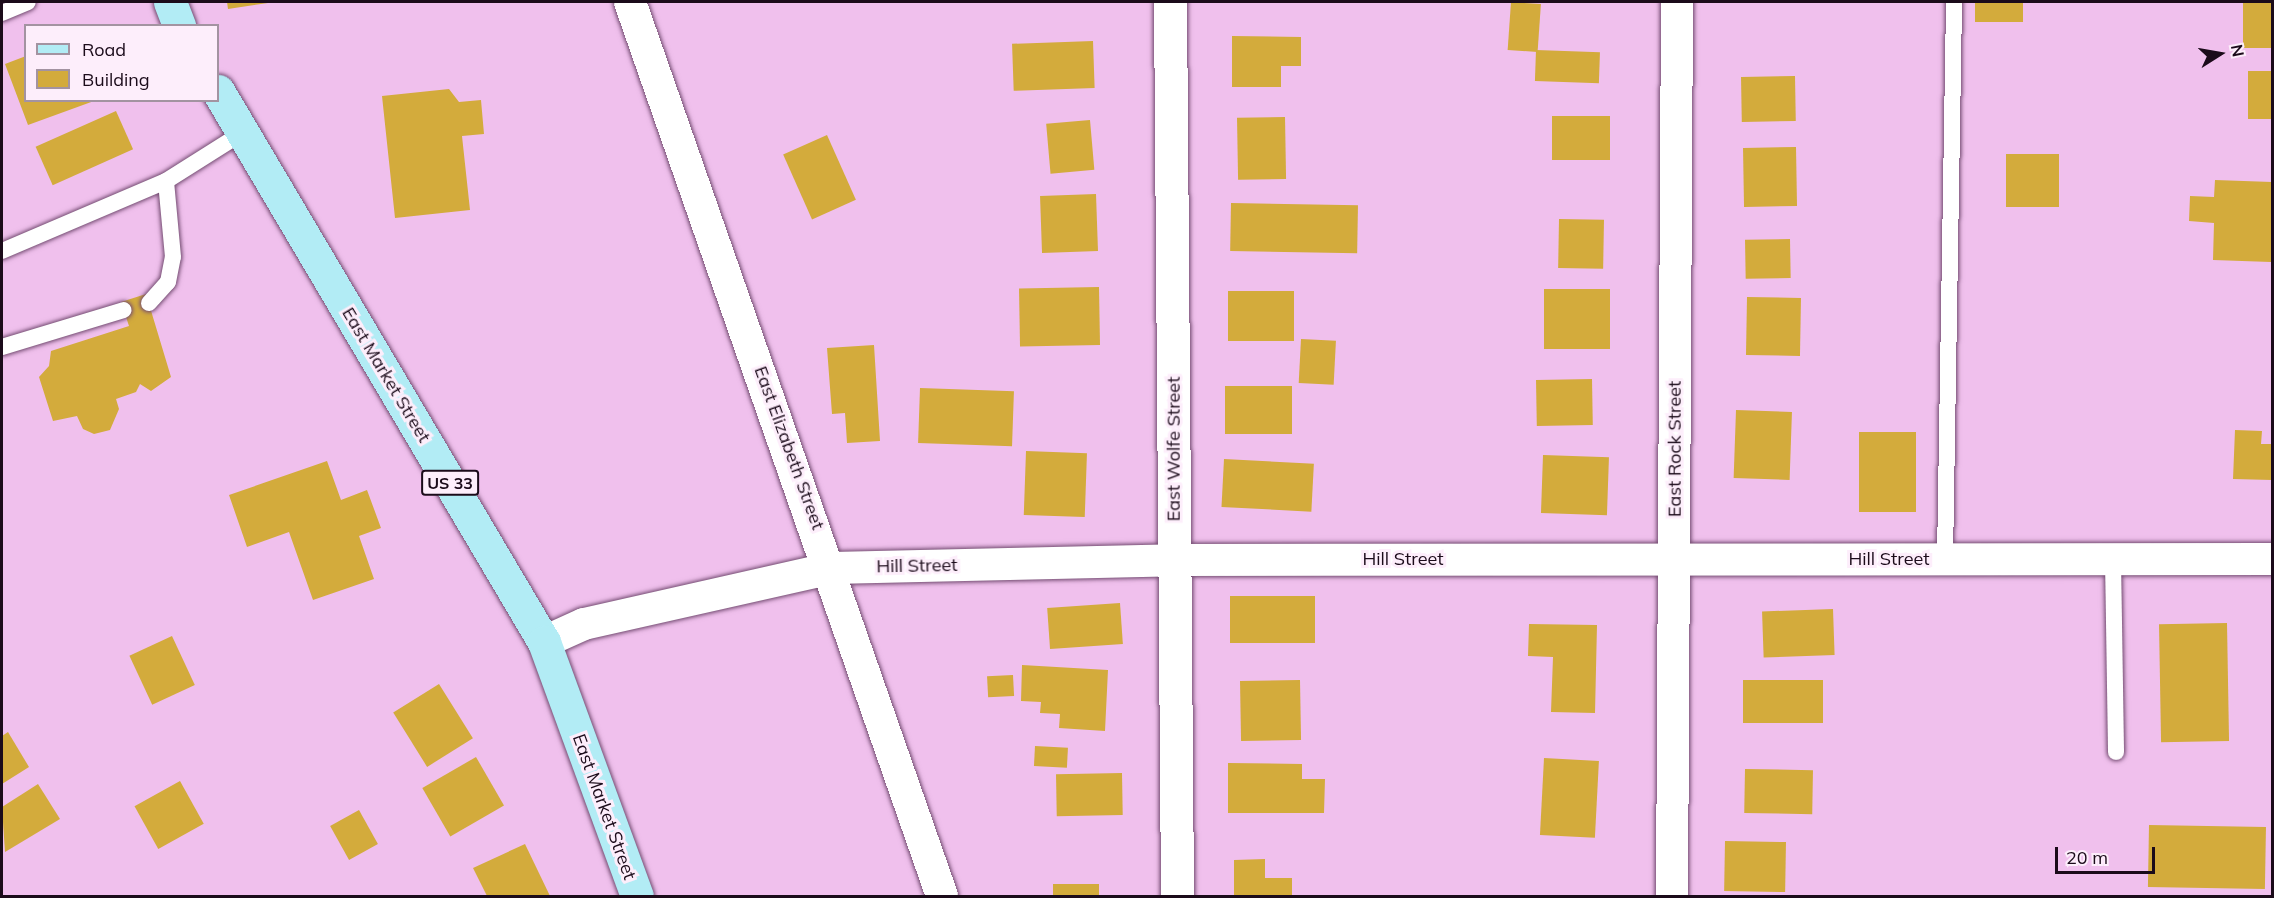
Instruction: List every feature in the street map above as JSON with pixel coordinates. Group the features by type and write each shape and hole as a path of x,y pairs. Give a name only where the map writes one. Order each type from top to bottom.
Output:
{"main road":[{"path":"170,2 178,24"},
{"name":"East Market Street","path":"219,93 544,642 637,897"}],"street":[{"name":"East Elizabeth Street","path":"630,2 832,568 942,897"},
{"name":"East Wolfe Street","path":"1170,2 1177,897"},
{"name":"East Rock Street","path":"1672,897 1677,2"},
{"name":"Hill Street","path":"544,642 584,624 832,568 1175,560 2272,559"}],"lane":[{"path":"2,13 28,2"},
{"path":"1945,560 1954,2"},
{"path":"2,251 166,181 242,133"},
{"path":"148,303 168,282 173,257 166,181"},
{"path":"2,347 124,310"},
{"path":"2114,559 2116,752"}],"building":[{"path":"227,2 268,2 268,3 228,9"},
{"path":"1511,2 1541,4 1538,52 1508,50"},
{"path":"1975,2 2023,2 2023,22 1975,22"},
{"path":"2243,2 2272,2 2272,48 2243,48"},
{"path":"1232,36 1301,37 1301,66 1281,66 1281,87 1232,87"},
{"path":"1093,41 1095,88 1014,91 1012,44"},
{"path":"1536,50 1600,52 1599,83 1535,81"},
{"path":"24,57 24,102 91,102 28,125 5,64"},
{"path":"2248,71 2272,71 2272,119 2248,119"},
{"path":"1795,76 1796,121 1742,122 1741,77"},
{"path":"449,89 459,102 481,100 484,134 462,136 470,210 395,218 382,96"},
{"path":"116,111 133,149 53,185 36,147"},
{"path":"1552,116 1610,116 1610,160 1552,160"},
{"path":"1285,117 1286,179 1238,180 1237,118"},
{"path":"1090,120 1094,170 1051,174 1046,124"},
{"path":"827,135 856,200 812,219 783,155"},
{"path":"1796,147 1797,206 1744,207 1743,148"},
{"path":"2006,154 2059,154 2059,207 2006,207"},
{"path":"2215,180 2272,182 2271,262 2213,260 2214,223 2189,221 2190,196 2214,197"},
{"path":"1096,194 1098,251 1042,253 1040,196"},
{"path":"1231,203 1358,205 1357,253 1230,251"},
{"path":"1559,219 1604,220 1603,269 1558,268"},
{"path":"1790,239 1791,278 1746,279 1745,240"},
{"path":"1099,287 1100,345 1020,346 1019,288"},
{"path":"1544,289 1610,289 1610,349 1544,349"},
{"path":"1228,291 1294,291 1294,341 1228,341"},
{"path":"146,294 171,377 151,391 140,384 136,392 116,399 119,409 110,430 94,434 83,429 77,416 53,421 39,377 49,366 51,351 129,326 121,302"},
{"path":"1747,297 1801,298 1800,356 1746,355"},
{"path":"1301,339 1336,341 1334,385 1299,383"},
{"path":"874,345 880,441 847,443 845,413 832,414 827,348"},
{"path":"1592,379 1593,425 1537,426 1536,380"},
{"path":"1225,386 1292,386 1292,434 1225,434"},
{"path":"920,388 1014,391 1012,446 918,443"},
{"path":"1736,410 1792,412 1790,480 1734,478"},
{"path":"2235,430 2262,431 2261,444 2272,444 2272,480 2233,479"},
{"path":"1859,432 1916,432 1916,512 1859,512"},
{"path":"1026,451 1087,453 1085,517 1024,515"},
{"path":"1543,455 1609,457 1607,515 1541,513"},
{"path":"1224,459 1314,464 1311,512 1221,507"},
{"path":"327,461 341,500 367,490 381,528 359,536 374,579 313,600 289,532 247,547 229,495"},
{"path":"1230,596 1315,596 1315,643 1230,643"},
{"path":"1120,603 1123,644 1050,649 1047,608"},
{"path":"1833,609 1835,655 1764,657 1762,611"},
{"path":"2227,623 2229,741 2161,742 2159,624"},
{"path":"1529,624 1597,625 1595,713 1551,712 1553,657 1528,656"},
{"path":"172,636 195,685 152,705 129,656"},
{"path":"1022,665 1108,670 1105,731 1059,728 1060,714 1040,713 1041,702 1021,701"},
{"path":"1013,675 1014,696 988,697 987,676"},
{"path":"1300,680 1301,740 1241,741 1240,681"},
{"path":"1743,680 1823,680 1823,723 1743,723"},
{"path":"439,684 473,738 427,767 393,713"},
{"path":"8,732 29,767 2,784 2,736"},
{"path":"1035,746 1068,748 1067,768 1034,766"},
{"path":"476,757 504,805 450,836 422,788"},
{"path":"1544,758 1599,761 1595,838 1540,835"},
{"path":"1228,763 1302,764 1302,779 1325,779 1324,813 1228,813"},
{"path":"1745,769 1813,770 1812,814 1744,813"},
{"path":"1122,773 1123,815 1057,816 1056,774"},
{"path":"180,781 204,824 158,849 135,806"},
{"path":"38,784 60,819 5,852 2,807"},
{"path":"359,810 378,844 349,860 330,826"},
{"path":"2149,825 2266,827 2265,889 2148,887"},
{"path":"1725,841 1786,842 1785,892 1724,891"},
{"path":"525,844 550,896 487,896 473,868"},
{"path":"1265,859 1265,878 1292,878 1292,896 1234,896 1234,860"},
{"path":"1053,884 1099,884 1099,896 1053,896"}]}
